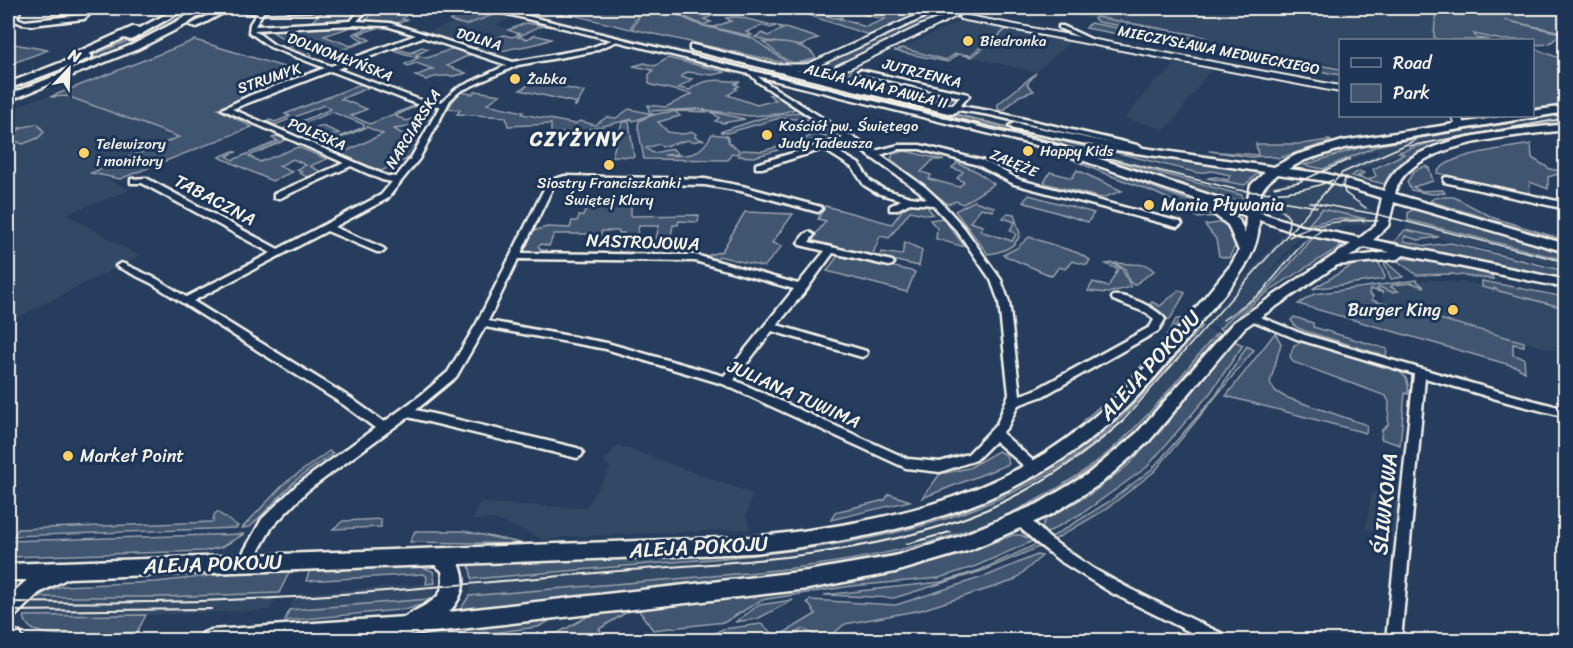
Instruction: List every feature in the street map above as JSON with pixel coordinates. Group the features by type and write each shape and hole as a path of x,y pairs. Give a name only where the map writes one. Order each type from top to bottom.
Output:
{"main road":[{"path":"30,78 146,23 166,8"},
{"path":"8,86 121,42 183,8"},
{"path":"69,75 158,36 207,8"},
{"path":"8,98 162,39 228,8"},
{"name":"ALEJA JANA PAWŁA II","path":"487,8 1047,145 1298,229 1364,243"},
{"name":"ALEJA JANA PAWŁA II","path":"521,8 864,88 1060,137 1327,178 1389,195"},
{"path":"1534,113 1566,109"},
{"path":"1279,170 1291,162 1352,141 1454,121 1510,117"},
{"path":"1419,204 1403,185 1401,172 1419,158 1454,145 1566,127"},
{"path":"1217,161 1291,162"},
{"name":"ALEJA POKOJU","path":"8,572 740,546 869,529 930,513 997,487 1034,468 1073,444 1104,418 1182,333 1238,266 1252,235 1255,187 1279,170"},
{"name":"ALEJA POKOJU","path":"211,640 399,627 771,584 852,572 930,554 1022,520 1072,494 1130,450 1229,336 1250,316 1335,263 1364,243 1385,224 1392,184 1401,172"},
{"path":"1183,190 1229,218 1238,229 1246,251"},
{"path":"1389,195 1566,248"},
{"path":"1364,243 1566,284"},
{"path":"1335,263 1379,256 1421,255"},
{"path":"399,627 432,613 452,593 454,584 452,569 447,562 438,557"},
{"path":"8,610 24,593 41,581 74,570"},
{"path":"8,637 12,640"}],"street":[{"path":"18,8 14,19 24,23 84,17 89,12 88,9 80,8"},
{"path":"137,8 148,8"},
{"path":"353,24 365,8"},
{"path":"247,11 373,8"},
{"path":"772,67 795,69 810,66 935,9"},
{"name":"MIECZYSŁAWA MEDWECKIEGO","path":"935,9 958,16 1339,89"},
{"name":"MIECZYSŁAWA MEDWECKIEGO","path":"958,16 973,14 974,10 1339,80"},
{"path":"252,28 261,11"},
{"path":"864,88 839,79 834,73 925,27 958,16"},
{"name":"DOLNA","path":"252,28 385,23 512,64"},
{"name":"MIECZYSŁAWA MEDWECKIEGO","path":"1061,27 1092,41"},
{"name":"DOLNOMŁYŃSKA","path":"252,28 251,31 272,46 424,103 444,104"},
{"name":"STRUMYK","path":"226,109 254,96 422,35"},
{"name":"NARCIARSKA","path":"186,301 381,200 415,159 444,104 458,90 512,64 591,50 617,40"},
{"path":"1167,55 1177,52 1202,54"},
{"name":"JUTRZENKA","path":"860,72 964,96 954,107"},
{"path":"752,73 904,175 937,203 974,248 1001,290 1015,383 1013,402 1039,393 1154,329 1159,324 1159,318 1155,314 1117,298"},
{"path":"774,89 772,86 774,83 788,82"},
{"path":"905,99 954,107 1163,153"},
{"name":"POLESKA","path":"226,109 385,178 398,180"},
{"path":"759,166 850,138"},
{"path":"825,146 856,166 863,179 872,186 909,200 937,203"},
{"name":"ZAŁĘŻE","path":"874,154 899,147 920,147 981,163 1017,182 1177,224"},
{"path":"277,196 351,163"},
{"name":"TABACZNA","path":"134,181 143,180 279,253"},
{"path":"244,564 267,523 296,494 322,471 433,392 452,374 482,323 548,186 560,180 705,182 818,209"},
{"path":"1448,180 1566,206"},
{"path":"893,208 909,200"},
{"path":"328,228 380,250"},
{"path":"809,235 803,243 889,263"},
{"path":"727,381 831,249"},
{"name":"NASTROJOWA","path":"514,256 694,258 802,288"},
{"path":"120,266 154,281 348,402 383,428"},
{"path":"1250,316 1300,337 1566,413"},
{"name":"JULIANA TUWIMA","path":"482,323 607,346 727,381 893,458 919,466 940,467 972,457 995,434 1007,417 1013,402"},
{"path":"771,327 862,353"},
{"name":"ŚLIWKOWA","path":"1394,640 1420,373"},
{"path":"406,412 577,453"},
{"path":"995,434 1034,468"},
{"path":"1022,520 1041,540 1074,564 1220,640"}],"shaded area":[{"path":"496,8 511,8 754,66 749,69"},
{"path":"1035,8 1436,8 1434,37 1437,39 1339,39 1339,66"},
{"path":"496,14 512,18 496,25 511,29 511,31 474,48 426,33 455,22 466,25"},
{"path":"958,22 973,22 1070,42 1036,72 958,54 948,61 898,50"},
{"path":"1176,62 1211,69 1173,122 1165,129 1125,119 1154,82 1166,75"},
{"path":"759,67 1206,178 1245,185 1242,195 1073,149 753,70"},
{"path":"67,96 180,137 92,172 130,190 66,214 139,256 8,322 8,111 38,98"},
{"path":"1565,114 1565,119 1423,144 1359,170 1348,178 1346,187 1352,198 1373,210 1375,215 1352,211 1375,218 1369,225 1345,226 1328,230 1308,226 1287,218 1267,203 1264,197 1264,192 1288,192 1311,187 1334,178 1344,168 1379,152 1375,150 1296,185 1265,189 1268,186 1300,179 1379,145","holes":["1322,209 1361,218 1334,219 1310,225"]},
{"path":"1408,220 1562,259 1565,260 1565,268 1405,230 1407,224 1420,226 1407,223"},
{"path":"1287,230 1301,234 1265,277 1307,236 1314,237 1267,290 1232,316 1219,329 1205,323"},
{"path":"1430,280 1470,283 1565,308 1565,353 1382,303 1383,293 1373,287"},
{"path":"1202,326 1217,333 1127,437 1100,460 1052,491 976,527 903,550 803,568 469,596 472,579 797,552 912,530 966,512 1034,481 1085,449 1126,413"},
{"path":"618,445 753,494 746,516 751,529 564,537 541,541 541,538 495,519 473,520 479,503 586,508 610,469 604,461"},
{"path":"1372,491 1399,501 1395,538 1366,528"},
{"path":"435,583 434,594 430,599 289,610 296,594"},
{"path":"279,593 270,610 146,615 24,616 38,597"}],"green space":[{"path":"188,8 202,8 128,47 8,95 8,89 132,39"},
{"path":"395,8 423,8 419,13 408,14 402,19 407,20 402,22 383,24 357,21 366,20 372,14 391,13"},
{"path":"544,8 634,8 642,10 651,8 639,12 630,29"},
{"path":"661,8 700,25 752,38 789,64 632,29 641,13"},
{"path":"664,8 725,8 718,10 728,13 719,13 704,19 711,22 703,25"},
{"path":"800,8 834,18 843,17 839,19 866,27 885,19 865,15 867,13 848,8 905,8 912,9 915,15 869,35 793,10 789,11 787,9"},
{"path":"1436,8 1469,14 1447,8 1565,8 1565,29 1562,32 1504,20 1560,33 1552,42 1542,45 1534,44 1534,39 1497,39 1474,34 1477,38 1483,39 1437,39 1434,37"},
{"path":"359,10 352,19 343,20 349,22 309,24 323,11"},
{"path":"472,10 493,15 466,25 450,21 454,18 448,17 459,11 465,13"},
{"path":"739,17 776,26 770,28 762,25 746,32 752,35 750,36 706,26 714,27 731,21 726,18"},
{"path":"1096,17 1206,38 1196,39 1098,22 1094,19"},
{"path":"927,18 934,20 829,72 814,68"},
{"path":"526,23 547,26 538,27 518,37 527,39 535,35 551,39 493,54 475,48 504,35 512,37 520,34 508,30"},
{"path":"1090,23 1199,43 1154,41 1086,28"},
{"path":"354,26 324,36 351,46 363,41 353,34 368,28 359,26 383,26 358,34 370,40 333,53 321,49 309,53 312,55 308,57 286,48 294,45 271,31 261,32 264,28"},
{"path":"778,26 818,38 800,46 755,37 762,33 768,36 783,29"},
{"path":"1007,29 972,57 959,54 971,55 990,37 998,36"},
{"path":"195,40 307,74 218,109 252,127 120,179 91,173 179,137 67,96 50,97"},
{"path":"763,42 800,46 816,58 799,63 793,62 782,57"},
{"path":"8,43 48,50 8,65"},
{"path":"422,47 428,49 416,55 427,58 454,48 471,54 447,66 466,73 426,80 415,76 433,69 416,63 408,66 405,64 418,58 390,49 395,48 411,53"},
{"path":"902,48 946,60 958,54 948,62 895,51"},
{"path":"1534,48 1565,60 1565,105 1534,108"},
{"path":"668,58 726,72 712,75 687,72 681,77 692,79 679,88 690,90 701,83 713,80 739,82 735,84 739,86 735,88 737,89 728,95 757,105 776,100 769,95 774,94 795,109 778,114 750,116 699,109 745,119 723,123 715,121 719,118 712,112 676,111 698,109 649,111 648,105 666,107 692,94 652,85 649,83 649,75 653,70 633,66 645,63 655,66"},
{"path":"1285,59 1339,69 1339,75 1283,64"},
{"path":"760,66 1074,143 1260,171 1245,185 1207,178 1216,177 1228,180 1230,175 1212,171 1198,173 1094,147 1092,149"},
{"path":"851,71 950,93 953,98 947,102 854,80 845,76"},
{"path":"1036,73 1027,84 1034,91 1019,96 1005,109 998,111 998,104"},
{"path":"535,81 584,92 576,106 574,106 577,103 520,90"},
{"path":"361,84 370,87 341,99 367,109 351,116 370,124 416,105 418,105 395,116 407,121 430,111 427,109 429,107 438,109 432,119 412,122 408,127 394,129 418,143 409,158 381,171 340,154 383,134 367,127 336,140 348,146 334,151 328,148 330,146 320,145 364,127 363,124 332,112 286,131 283,129 331,109 324,105 275,125 266,121 275,122 290,116 285,114"},
{"path":"476,91 500,95 487,104 523,112 522,114 575,124 580,121 595,125 607,117 616,118 629,109 653,114 633,121 632,119 582,131 551,134 551,124 508,126 506,117 457,114 460,110 448,108 460,92 472,94"},
{"path":"675,111 680,116 658,122 668,132 683,134 693,132 696,134 695,137 703,140 691,142 688,140 662,147 659,144 646,148 653,153 673,149 678,154 664,155 692,154 703,147 712,134 727,136 729,143 739,150 737,154 732,153 728,160 644,159 639,121 653,115"},
{"path":"1565,111 1565,114 1379,145 1323,169 1304,165 1371,144"},
{"path":"800,112 813,120 780,118 727,133 720,132 762,118"},
{"path":"1565,119 1565,123 1464,137 1439,144 1416,153 1397,166 1384,184 1351,176 1359,171 1364,173 1358,176 1368,180 1376,176 1373,169 1404,154 1399,152 1436,141"},
{"path":"629,121 634,157 612,156 622,123"},
{"path":"38,124 44,132 38,138 23,144 8,138 8,134 21,129 19,128"},
{"path":"818,124 834,134 813,132 811,126"},
{"path":"322,126 339,133 315,144 298,136"},
{"path":"813,133 827,136 754,157 738,156 742,150 763,151 807,138"},
{"path":"277,136 286,140 249,156 260,162 298,147 327,159 310,166 323,173 311,179 299,173 302,171 297,169 306,165 293,159 279,166 292,172 272,181 219,157 233,151 236,152 227,156 233,160 278,141 272,138"},
{"path":"1331,141 1280,158 1251,157 1209,151 1258,155 1256,144 1302,144"},
{"path":"1531,144 1532,158 1550,169 1565,172 1548,177 1548,189 1530,182 1529,195 1437,173 1452,161"},
{"path":"1072,149 1242,195 1244,206"},
{"path":"905,151 944,160 933,160 921,172 931,175 929,179 959,187 964,182 957,178 963,172 952,168 957,163 974,170 994,184 963,204 956,201 948,204 891,159 893,154"},
{"path":"1072,159 1209,208 1230,223 1236,244 1229,258 1219,256 1216,239 1205,225 1225,222 1219,216 1198,218 1169,199 1088,167"},
{"path":"1425,166 1429,168 1433,181 1413,187 1420,191 1443,190 1445,193 1431,194 1411,190 1407,182 1414,171"},
{"path":"1077,170 1122,191 1102,198 1044,183 1050,172 1072,178"},
{"path":"1029,195 1094,213 1088,222 1023,202"},
{"path":"1436,197 1454,197 1494,218 1565,240 1565,242 1430,201"},
{"path":"974,201 994,207 993,211 981,208 970,222 983,226 980,231 1012,241 1016,234 1010,230 1015,222 1003,218 1008,213 1014,214 1020,234 1012,246 988,254 955,211"},
{"path":"631,204 631,216 699,215 698,222 679,221 678,225 673,225 668,251 661,255 652,255 659,226 639,226 637,234 634,234 630,253 619,252 625,237 623,237 624,233 619,233 619,231 602,231 598,242 592,241 594,234 554,234 549,246 542,244 538,246 541,250 547,250 548,254 530,254 524,251 533,231 547,227 570,228 572,221 577,221 579,216 583,216 588,205"},
{"path":"906,205 931,206 928,208 933,214 910,211 889,238 880,236 872,256 811,240 826,221 818,219 825,206 892,224"},
{"path":"1415,208 1565,254 1565,260 1408,220 1408,213"},
{"path":"1322,209 1366,219 1334,219 1308,225"},
{"path":"745,212 793,214 772,243 782,246 764,267 719,256 715,261 706,256 722,251"},
{"path":"943,218 965,247 936,239 937,228 930,220"},
{"path":"1405,230 1439,237 1418,240 1405,236 1404,241 1426,246 1451,243 1565,271 1565,279 1391,245"},
{"path":"1029,237 1078,253 1090,260 1087,265 1072,261 1065,269 1059,267 1052,276 1003,255 1017,248"},
{"path":"1314,237 1343,245 1265,294 1223,331 1219,329 1232,316 1267,290"},
{"path":"905,242 922,250 919,266 879,257 882,252 902,255"},
{"path":"845,255 915,272 907,292 827,271 837,257"},
{"path":"1377,258 1384,279 1312,289 1355,264"},
{"path":"1382,258 1438,263 1492,276 1493,279 1451,274 1417,275 1396,260 1386,262 1403,277 1391,279"},
{"path":"1112,263 1122,269 1131,287 1108,293 1088,291 1093,282 1108,287 1118,269 1106,264"},
{"path":"1114,263 1147,265 1154,271 1134,285 1129,281 1125,269"},
{"path":"1416,280 1424,287 1412,283 1393,285 1391,287 1398,291 1392,292 1379,287 1377,289 1384,293 1370,289 1369,294 1373,296 1372,300 1381,303 1524,342 1524,346 1513,344 1513,355 1524,358 1525,372 1517,367 1298,304 1314,294"},
{"path":"1482,281 1565,297 1565,308 1494,288 1494,290 1482,287"},
{"path":"1179,290 1185,293 1170,319 1165,320 1150,304 1152,302 1160,306"},
{"path":"1294,317 1313,323 1313,327 1387,349 1386,356 1305,331 1296,327 1291,320"},
{"path":"1176,319 1181,319 1160,346 1137,373 1087,422 1084,420 1159,346"},
{"path":"1200,325 1202,326 1131,408 1083,451 1038,479 991,502 943,520 841,544 790,551 472,579 469,565 471,563 657,557 771,550 827,544 882,534 936,520 989,501 1040,476 1088,444 1118,418"},
{"path":"1217,333 1220,334 1140,427 1116,450 1055,493 978,529 905,552 804,571 460,610 469,596 796,568 903,549 955,534 1006,515 1054,490 1100,459 1147,415"},
{"path":"1275,333 1281,343 1270,383 1275,391 1285,397 1367,425 1366,433 1226,396"},
{"path":"1234,341 1243,345 1211,392 1147,467 1084,512 1045,534 1042,526 1046,519 1092,493 1127,466 1161,431"},
{"path":"1303,342 1394,369 1404,376 1408,385 1408,394 1405,393 1400,445 1381,439 1382,430 1388,425 1389,402 1386,396 1293,362 1290,356 1294,345"},
{"path":"1247,346 1254,350 1155,471 1105,510 1052,541 1050,538 1110,501 1152,469 1216,395"},
{"path":"329,451 333,453 296,480 250,527 242,528 285,483"},
{"path":"998,451 1006,455 1009,464 922,498 940,474 969,468"},
{"path":"889,494 910,501 831,520 835,512 885,500"},
{"path":"217,512 238,526 236,528 14,536 18,529 213,522"},
{"path":"381,519 381,527 333,529 343,521"},
{"path":"415,531 464,531 525,544 410,542"},
{"path":"244,534 222,547 205,551 8,557 8,541"},
{"path":"1013,535 1021,535 1033,541 976,566 939,578 852,586 761,600 725,622 653,630 637,608 862,581 961,555"},
{"path":"1037,544 1039,547 982,571 894,598 824,595 941,582 980,570"},
{"path":"1037,555 1042,556 1013,581 921,610 845,624 825,640 803,629 783,640 700,640 723,629 761,624 777,637 816,614 807,602 810,600 896,605 989,575"},
{"path":"418,566 433,571 435,583 426,584 427,577 424,574 306,581 310,569"},
{"path":"291,569 279,593 161,597 38,597 49,590 63,586 156,582"},
{"path":"430,599 408,609 285,621 289,610"},
{"path":"793,600 757,619 735,622 759,605"},
{"path":"632,609 599,629 608,640 547,640 547,635 558,633 592,614"},
{"path":"146,615 137,632 84,635 43,633 30,627 24,616"},
{"path":"551,620 538,627 436,640 347,640"}],"tram line":[{"path":"500,8 1238,190 1286,192 1309,188 1333,180"},
{"path":"1409,146 1566,118"},
{"path":"1315,203 1342,173 1416,140"},
{"path":"1274,187 1299,182 1350,159"},
{"path":"1346,177 1343,185 1345,193 1366,208"},
{"path":"1275,200 1313,206"},
{"path":"1270,202 1289,218 1288,233"},
{"path":"1309,202 1315,203"},
{"path":"1313,206 1315,203"},
{"path":"1315,203 1380,215 1566,262"},
{"path":"1122,422 1313,206"},
{"path":"1313,206 1317,207"},
{"path":"1289,237 1310,228 1332,223 1378,221"},
{"path":"1223,320 1262,292 1303,243 1325,228"},
{"path":"8,602 190,601 340,594 752,560 849,548 943,526 988,509 1058,471 1122,422"},
{"path":"907,544 950,532"},
{"path":"8,611 211,609"}],"place":[{"name":"Biedronka","path":"968,41"},
{"name":"Żabka","path":"515,79"},
{"name":"Kościół pw. Świętego Judy Tadeusza","path":"767,135"},
{"name":"Happy Kids","path":"1028,151"},
{"name":"Telewizory i monitory","path":"84,153"},
{"name":"Siostry Franciszkanki Świętej Klary","path":"609,165"},
{"name":"Mania Pływania","path":"1149,205"},
{"name":"Burger King","path":"1453,310"},
{"name":"Market Point","path":"68,456"}],"district":[{"name":"CZYŻYNY","path":"577,139"}]}
